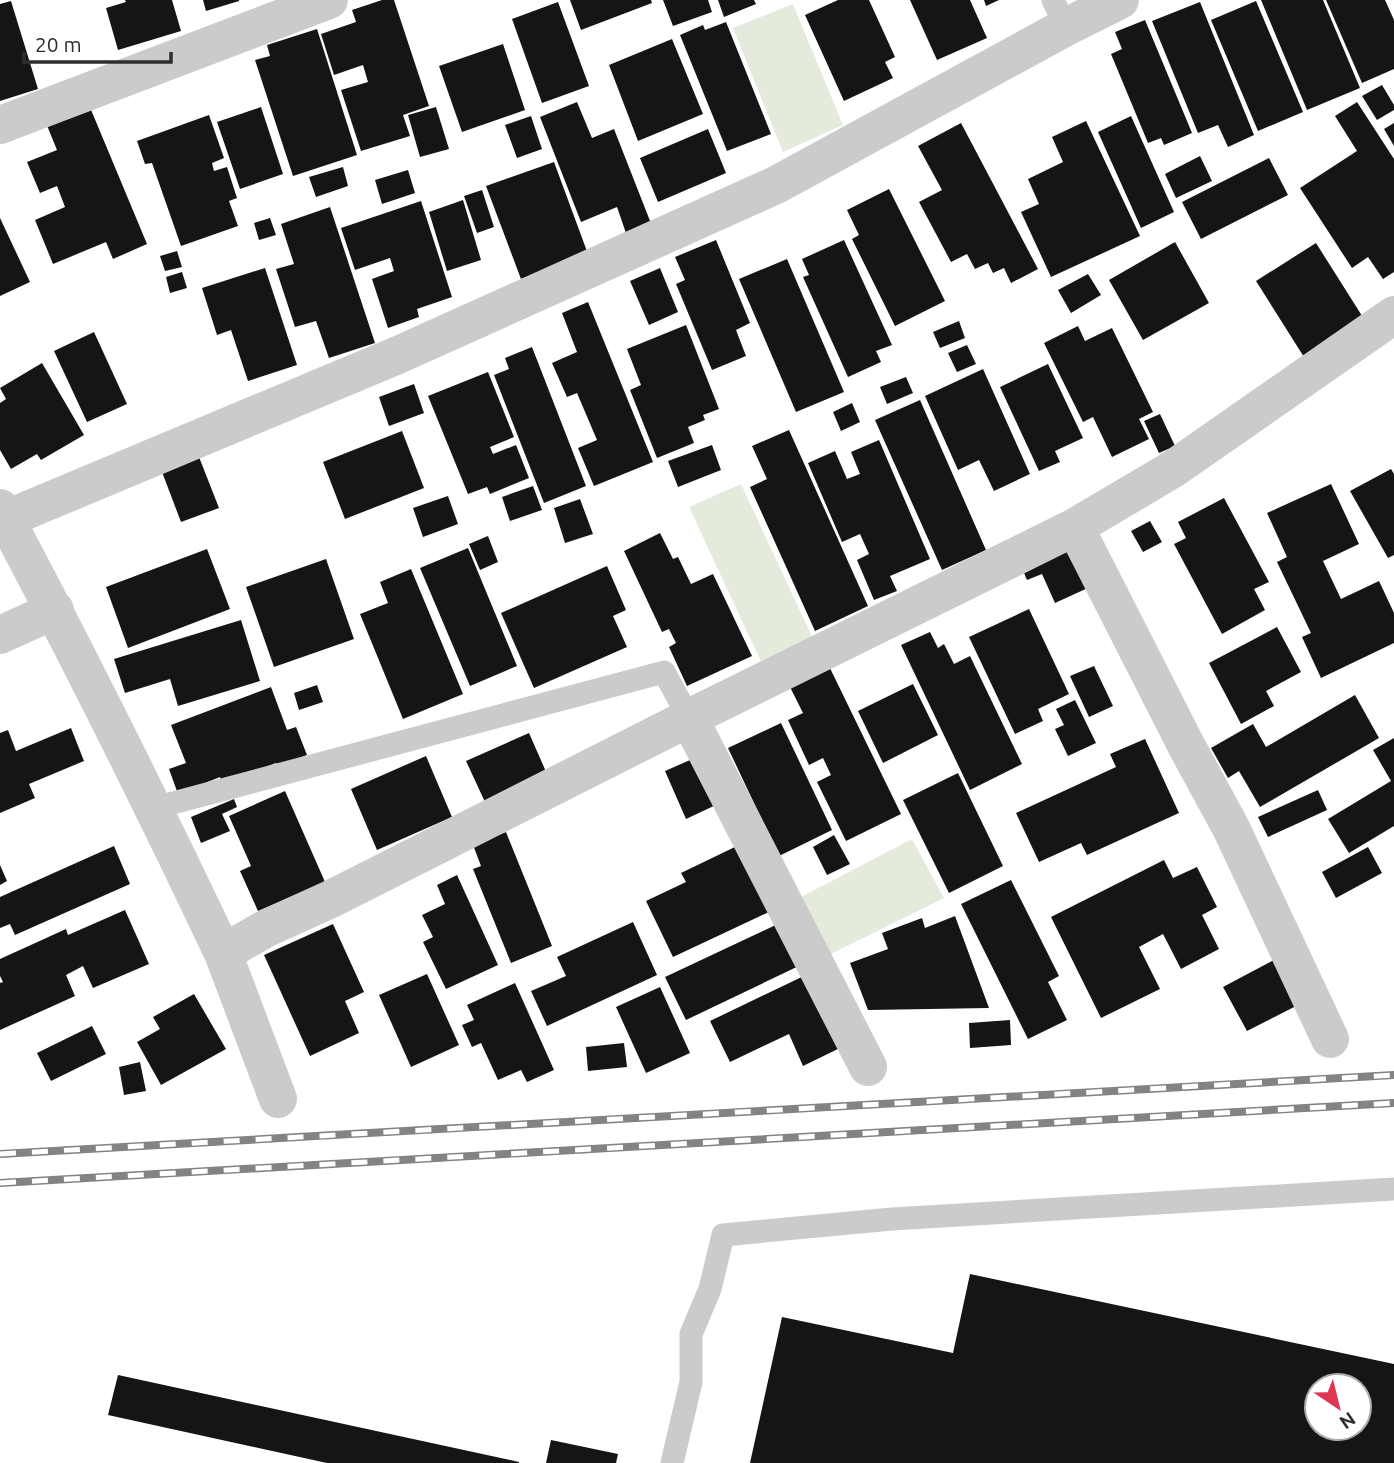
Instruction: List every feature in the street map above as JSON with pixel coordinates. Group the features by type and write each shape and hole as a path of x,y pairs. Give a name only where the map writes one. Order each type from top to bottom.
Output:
{"street":[{"path":"0,125 329,0"},
{"path":"278,1099 223,953 155,808 55,610 3,514 398,355 776,186 1059,14 1120,0"},
{"path":"223,953 265,929 331,899 1075,527 1173,469 1394,315"},
{"path":"1075,527 1231,828 1330,1039"},
{"path":"0,635 55,610"},
{"path":"689,718 868,1067"}],"lane":[{"path":"155,808 664,672 689,718"},
{"path":"672,1463 691,1382 691,1334 710,1289 723,1235 892,1219 1394,1189"}],"green space":[{"path":"793,4 843,125 783,152 733,28"},
{"path":"741,484 814,641 763,666 689,507"},
{"path":"912,839 944,898 829,955 797,899"}],"building":[{"path":"125,0 172,0 181,31 118,50 106,8 126,2"},
{"path":"203,0 239,0 239,1 206,11"},
{"path":"382,0 394,0 429,106 403,115 410,136 361,151 341,90 368,82 363,65 334,75 321,34 356,22 352,10"},
{"path":"570,0 651,0 652,3 581,30"},
{"path":"663,0 708,0 712,12 673,26"},
{"path":"718,0 754,0 756,4 724,17"},
{"path":"838,0 869,0 895,57 885,62 893,78 844,101 805,15"},
{"path":"910,0 970,0 987,38 937,60"},
{"path":"984,0 999,0 986,6"},
{"path":"1261,0 1323,0 1360,88 1307,110"},
{"path":"1326,0 1385,0 1394,20 1394,69 1362,83"},
{"path":"11,1 38,89 0,101 0,4"},
{"path":"1256,1 1303,112 1258,131 1211,20"},
{"path":"558,2 589,86 542,103 512,19"},
{"path":"1200,2 1254,135 1228,147 1218,125 1198,133 1152,21"},
{"path":"1145,20 1192,133 1164,145 1161,138 1148,143 1111,54 1122,49 1115,32"},
{"path":"726,22 771,134 727,151 680,35 703,25 705,30"},
{"path":"317,29 357,155 293,176 255,60 270,56 267,45"},
{"path":"672,39 703,114 638,141 609,65"},
{"path":"503,44 525,110 462,132 439,66"},
{"path":"1382,85 1394,105 1394,110 1377,120 1362,96"},
{"path":"577,102 592,138 614,129 652,226 627,236 617,207 581,222 540,117"},
{"path":"1357,102 1394,159 1394,272 1383,279 1368,257 1352,268 1300,188 1357,151 1335,116"},
{"path":"89,105 147,244 113,259 106,242 53,264 35,220 65,207 57,186 40,193 27,162 57,150 46,123"},
{"path":"261,107 283,174 240,189 217,122"},
{"path":"436,107 449,149 420,157 408,115"},
{"path":"209,115 224,158 212,163 214,171 227,167 237,198 229,201 238,226 181,246 152,163 145,164 137,141"},
{"path":"531,116 542,149 517,158 505,125"},
{"path":"1131,116 1174,212 1141,228 1098,132"},
{"path":"1086,121 1140,236 1051,277 1021,212 1039,204 1028,179 1063,162 1052,137"},
{"path":"961,123 1038,269 1011,283 1004,268 993,273 988,263 975,269 967,254 951,262 919,202 942,190 918,146"},
{"path":"1394,123 1394,146 1384,129"},
{"path":"708,129 726,173 658,202 640,158"},
{"path":"1200,156 1212,181 1176,198 1165,174"},
{"path":"1269,158 1288,195 1201,239 1182,202"},
{"path":"554,162 588,254 521,279 486,186"},
{"path":"343,167 348,186 316,197 309,177"},
{"path":"408,170 415,193 382,204 375,180"},
{"path":"889,189 945,301 895,326 852,239 859,235 847,210"},
{"path":"482,190 494,227 477,233 464,196"},
{"path":"463,200 481,260 447,271 429,212"},
{"path":"421,201 452,297 417,309 419,317 388,328 372,279 394,271 390,258 355,270 341,228"},
{"path":"330,207 375,343 329,358 316,321 295,327 276,269 294,264 281,224"},
{"path":"0,218 30,282 0,296"},
{"path":"270,218 276,235 259,240 254,223"},
{"path":"716,240 750,323 736,330 746,356 712,370 676,284 685,280 675,257"},
{"path":"844,240 892,345 876,351 881,362 848,377 803,277 809,275 802,259"},
{"path":"1175,242 1209,303 1143,340 1109,280"},
{"path":"1316,243 1364,319 1304,357 1256,281"},
{"path":"177,251 182,267 165,271 160,256"},
{"path":"787,259 844,392 796,412 739,279"},
{"path":"265,268 297,365 248,381 231,330 217,335 202,288"},
{"path":"660,268 678,312 649,325 630,281"},
{"path":"182,272 187,288 170,293 166,277"},
{"path":"1088,274 1101,295 1071,313 1058,290"},
{"path":"588,302 653,462 594,486 578,448 597,440 577,393 567,397 552,363 577,352 562,313"},
{"path":"959,321 965,338 940,348 933,332"},
{"path":"686,325 719,409 703,415 705,420 688,427 694,443 657,458 630,390 641,385 627,349"},
{"path":"1078,326 1085,341 1112,328 1153,412 1139,419 1149,439 1112,457 1093,417 1083,422 1044,343"},
{"path":"94,332 127,404 87,422 54,351"},
{"path":"967,345 976,364 957,372 948,353"},
{"path":"532,347 586,486 544,503 494,375 509,369 505,358"},
{"path":"42,363 84,435 41,460 37,454 11,469 0,450 0,403 6,399 0,388"},
{"path":"1048,364 1083,438 1055,451 1060,462 1039,471 1000,387"},
{"path":"983,369 1030,474 994,491 979,460 958,470 925,396"},
{"path":"488,372 514,437 490,447 493,454 516,445 529,478 490,494 487,487 468,494 428,396"},
{"path":"906,377 913,393 887,404 880,387"},
{"path":"414,384 424,413 389,426 379,397"},
{"path":"920,400 986,550 942,570 875,420"},
{"path":"852,403 860,422 841,431 833,412"},
{"path":"1160,414 1175,446 1159,453 1144,421"},
{"path":"789,430 868,606 815,631 750,487 767,479 752,446"},
{"path":"402,431 424,488 345,519 323,462"},
{"path":"879,440 930,559 890,576 897,591 874,600 857,560 869,554 860,534 842,542 808,463 835,451 847,479 860,474 851,452"},
{"path":"712,445 721,470 678,487 668,461"},
{"path":"199,457 219,508 181,522 162,472"},
{"path":"1391,469 1394,474 1394,555 1388,558 1350,491"},
{"path":"1331,484 1359,544 1323,561 1341,599 1379,581 1394,613 1394,643 1321,678 1302,637 1311,633 1277,562 1287,557 1267,513"},
{"path":"533,486 542,510 510,521 502,497"},
{"path":"448,496 458,524 423,537 413,508"},
{"path":"1224,498 1269,582 1254,589 1265,610 1222,634 1174,544 1186,538 1178,522"},
{"path":"580,499 593,534 565,543 554,508"},
{"path":"1150,521 1162,542 1143,552 1131,531"},
{"path":"660,533 673,559 678,557 691,584 713,574 752,656 687,686 669,647 676,643 669,629 662,632 624,551"},
{"path":"488,536 498,562 480,570 469,544"},
{"path":"1070,543 1090,587 1055,603 1042,574 1027,580 1021,566"},
{"path":"468,548 517,666 470,686 420,568"},
{"path":"207,549 230,609 128,648 106,587"},
{"path":"326,559 354,639 274,667 246,587"},
{"path":"607,566 626,610 613,616 627,647 534,688 501,613"},
{"path":"411,569 463,694 403,719 360,614 388,603 380,582"},
{"path":"1029,609 1069,694 1038,709 1043,721 1015,734 969,637"},
{"path":"241,620 260,681 178,706 170,679 125,693 114,659"},
{"path":"1277,627 1301,672 1266,691 1274,706 1241,724 1209,663"},
{"path":"930,632 938,648 944,644 954,664 970,656 1022,764 970,790 901,645"},
{"path":"827,662 901,814 846,841 817,782 831,775 823,758 809,765 788,720 803,713 787,681"},
{"path":"1094,666 1113,706 1089,717 1070,676"},
{"path":"913,684 938,735 883,763 858,711"},
{"path":"317,685 323,702 299,710 294,693"},
{"path":"271,687 287,730 296,727 307,755 278,766 276,763 222,783 220,777 178,794 169,769 186,763 171,725"},
{"path":"1355,695 1379,738 1260,807 1239,771 1228,778 1211,748 1253,724 1266,747"},
{"path":"1075,700 1096,743 1068,756 1055,729 1064,725 1056,709"},
{"path":"781,723 832,830 779,856 728,748"},
{"path":"71,728 84,761 29,784 35,798 0,813 0,733 8,730 16,751"},
{"path":"529,733 547,774 485,802 466,761"},
{"path":"1394,738 1394,826 1349,853 1328,819 1391,781 1373,750"},
{"path":"1145,739 1179,813 1087,855 1081,843 1039,862 1016,813 1116,767 1110,754"},
{"path":"426,756 452,817 377,850 351,789"},
{"path":"697,757 718,804 686,819 665,771"},
{"path":"958,773 1003,866 949,893 903,800"},
{"path":"1318,790 1327,810 1268,837 1258,817"},
{"path":"285,791 325,882 258,911 240,871 251,866 229,816"},
{"path":"234,799 237,807 222,814 230,831 201,843 191,817"},
{"path":"506,832 552,946 511,963 473,869 481,866 473,845"},
{"path":"834,835 850,864 827,875 813,847"},
{"path":"739,845 771,911 673,957 646,901 686,882 681,873"},
{"path":"114,846 130,884 15,935 10,924 0,928 0,897"},
{"path":"1368,847 1382,873 1336,898 1322,872"},
{"path":"1164,860 1173,878 1197,867 1217,907 1202,915 1219,949 1181,969 1163,934 1139,947 1160,989 1101,1018 1051,917"},
{"path":"0,865 7,881 0,885"},
{"path":"457,875 498,965 446,989 423,942 433,937 422,915 445,904 437,885"},
{"path":"1011,880 1059,976 1048,982 1067,1020 1028,1039 961,904"},
{"path":"125,910 149,964 93,988 83,966 66,975 75,996 0,1030 0,983 3,982 0,976 0,959 66,929 68,935"},
{"path":"955,916 989,1008 868,1010 850,963 888,949 882,933 922,918 925,928"},
{"path":"633,922 657,975 547,1026 531,991 566,976 557,957"},
{"path":"782,922 803,964 686,1020 665,977"},
{"path":"333,924 364,992 345,1001 359,1033 310,1056 264,955"},
{"path":"1274,960 1298,1005 1247,1031 1223,987"},
{"path":"427,974 459,1045 411,1067 379,995"},
{"path":"808,974 842,1047 803,1066 789,1034 730,1062 710,1021"},
{"path":"515,983 554,1070 527,1082 521,1070 498,1080 481,1043 472,1047 462,1025 474,1020 467,1005"},
{"path":"660,987 690,1053 646,1073 616,1007"},
{"path":"194,994 226,1049 161,1085 137,1042 160,1029 153,1017"},
{"path":"1010,1020 1011,1045 970,1048 969,1023"},
{"path":"92,1026 106,1054 51,1081 37,1053"},
{"path":"624,1043 627,1067 588,1071 586,1047"},
{"path":"140,1062 146,1091 124,1095 119,1067"},
{"path":"970,1274 1394,1364 1394,1463 750,1463 782,1317 953,1353"},
{"path":"118,1375 519,1463 327,1463 108,1415"},
{"path":"551,1440 618,1454 616,1463 546,1463"}],"railway":[{"path":"0,1154 1394,1075"},
{"path":"0,1183 1394,1103"}]}
